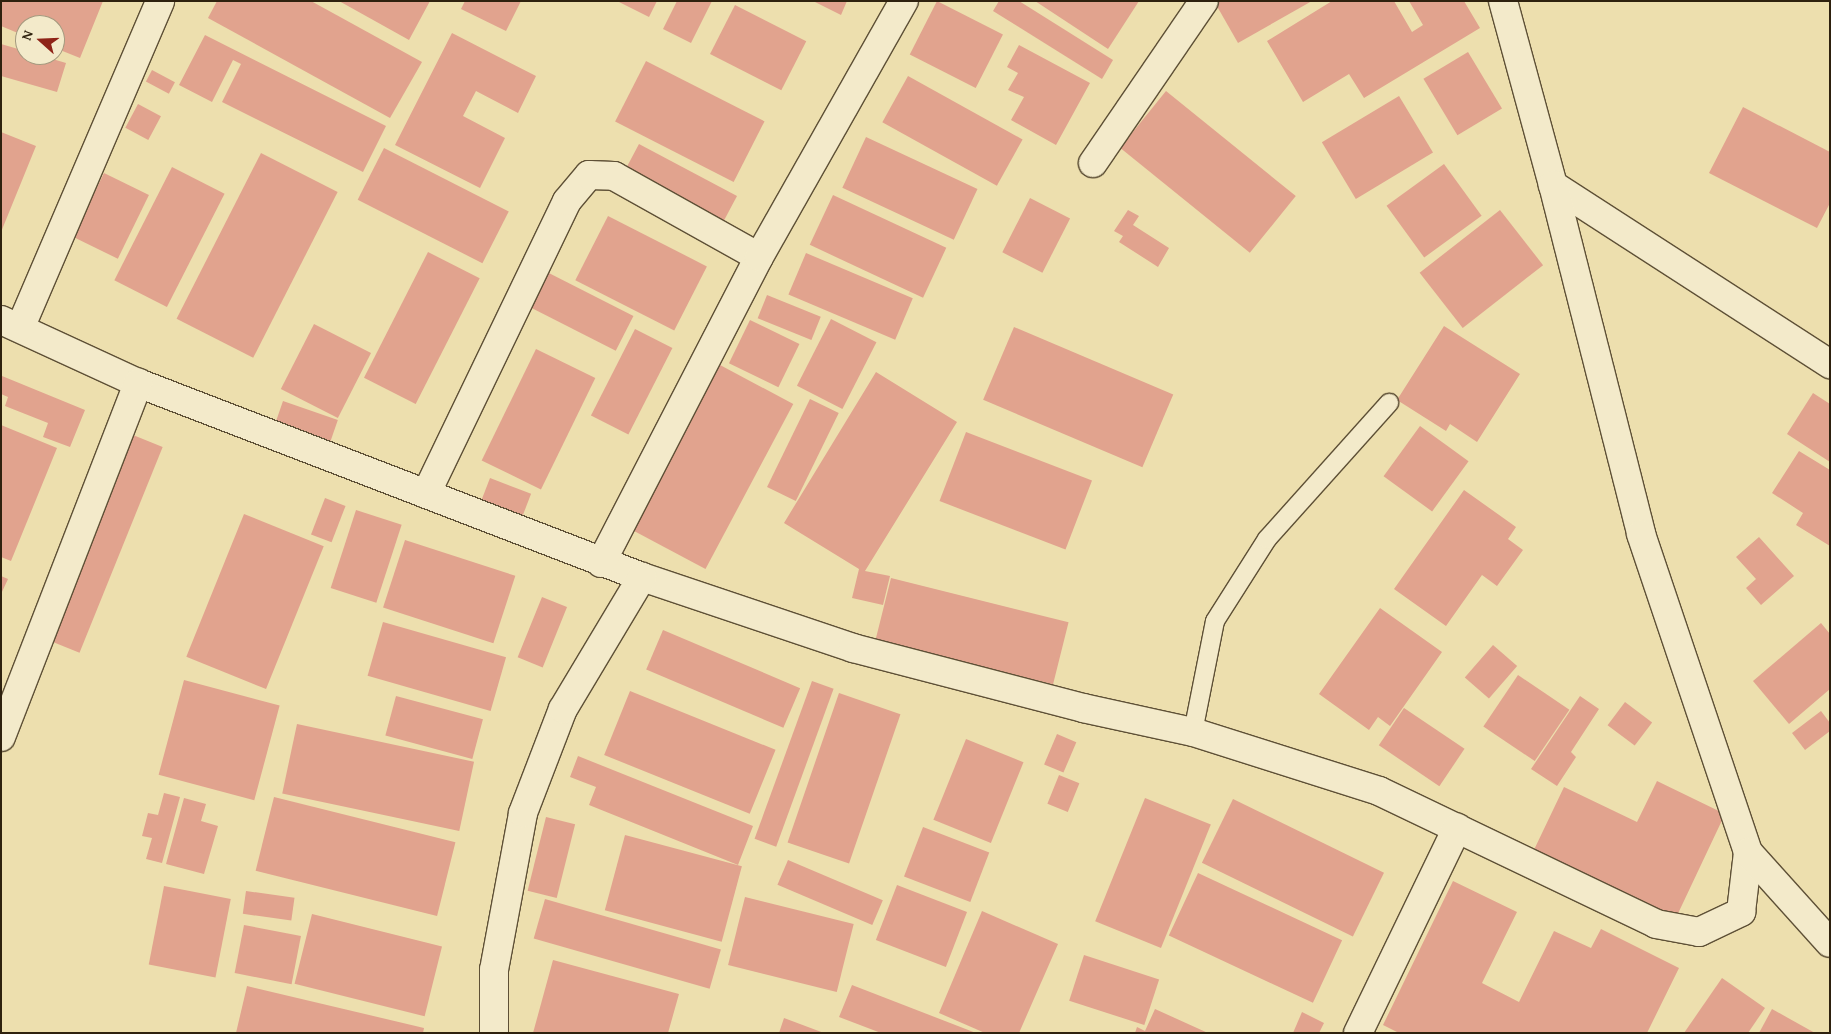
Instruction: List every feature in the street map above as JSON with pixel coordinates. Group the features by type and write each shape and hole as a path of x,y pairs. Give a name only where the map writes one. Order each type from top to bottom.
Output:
{"street":[{"path":"160,1 11,323 138,383 601,563 853,648 1083,708 1193,732 1379,791 1656,924 1699,932 1742,912 1748,852"},
{"path":"601,563 759,257 904,1"},
{"path":"1093,163 1204,1"},
{"path":"1503,1 1553,185 1640,534 1748,852 1830,943"},
{"path":"426,494 567,200 588,175 614,176 759,257"},
{"path":"1553,185 1830,364"},
{"path":"1,737 138,383"},
{"path":"494,1033 494,970 523,813 563,709 642,577"},
{"path":"1358,1033 1457,828"}],"lane":[{"path":"1193,732 1215,622 1267,539 1390,403"}],"building":[{"path":"1,1 103,1 80,58 65,52 65,15 15,15 15,32 1,26"},
{"path":"217,1 311,1 422,62 390,118 208,18"},
{"path":"339,1 430,1 409,40"},
{"path":"465,1 521,1 506,31 461,9"},
{"path":"617,1 657,1 649,17"},
{"path":"677,1 712,1 691,43 663,29"},
{"path":"813,1 847,1 841,15"},
{"path":"937,1 1003,35 976,88 910,54"},
{"path":"999,1 1019,1 1113,60 1102,79 993,11"},
{"path":"1035,1 1139,1 1108,49"},
{"path":"1214,1 1312,1 1238,43"},
{"path":"1332,1 1394,1 1412,32 1423,25 1409,1 1464,1 1480,28 1364,98 1349,74 1303,102 1267,41"},
{"path":"735,5 806,41 781,90 710,54"},
{"path":"452,33 536,76 518,113 476,91 463,116 505,138 480,188 395,145"},
{"path":"205,35 386,126 363,172 222,102 241,64 233,60 212,102 179,85"},
{"path":"1,44 15,48 15,65 65,65 66,63 57,92 1,76"},
{"path":"1019,45 1090,83 1056,145 1011,120 1024,97 1008,90 1018,73 1007,67"},
{"path":"1468,52 1502,109 1457,135 1423,79"},
{"path":"646,61 765,121 734,182 615,122"},
{"path":"152,70 175,82 169,94 146,81"},
{"path":"908,76 1023,140 997,186 882,122"},
{"path":"1166,91 1296,196 1250,253 1120,148"},
{"path":"1399,96 1433,153 1356,199 1322,142"},
{"path":"138,104 161,116 148,140 125,128"},
{"path":"1743,107 1830,152 1830,203 1817,228 1709,173"},
{"path":"1,132 36,146 1,232"},
{"path":"866,137 977,189 954,240 842,188"},
{"path":"639,144 737,196 722,224 624,172"},
{"path":"384,148 509,212 482,263 358,200"},
{"path":"261,153 338,192 253,358 177,319"},
{"path":"1444,164 1482,216 1424,258 1387,206"},
{"path":"172,167 225,194 167,307 114,280"},
{"path":"104,173 149,195 118,259 73,237"},
{"path":"833,195 946,248 923,298 810,245"},
{"path":"1030,198 1070,218 1042,273 1002,252"},
{"path":"1128,210 1139,216 1133,225 1169,248 1158,267 1119,242 1123,236 1114,231"},
{"path":"1500,210 1543,265 1463,328 1420,273"},
{"path":"608,216 707,266 674,331 575,280"},
{"path":"428,252 480,278 416,404 364,378"},
{"path":"806,253 913,298 895,340 788,294"},
{"path":"539,268 633,316 616,351 521,303"},
{"path":"767,295 821,317 811,340 758,318"},
{"path":"831,319 876,342 842,409 797,386"},
{"path":"750,320 799,344 778,387 729,363"},
{"path":"314,324 371,353 338,418 281,389"},
{"path":"1444,326 1520,374 1477,442 1450,424 1446,431 1397,400"},
{"path":"1014,327 1173,395 1142,467 983,400"},
{"path":"635,329 672,348 628,434 591,415"},
{"path":"536,349 595,378 541,489 482,460"},
{"path":"720,365 793,404 705,569 632,530"},
{"path":"876,372 957,422 865,571 890,576 883,605 852,598 859,569 784,523"},
{"path":"2,376 85,410 70,447 43,437 48,423 5,406 8,397 1,394"},
{"path":"1813,393 1830,404 1830,462 1787,434"},
{"path":"810,399 839,413 796,501 767,487"},
{"path":"283,401 338,420 327,451 272,432"},
{"path":"1,425 57,448 11,561 1,557"},
{"path":"1420,426 1469,461 1432,511 1384,476"},
{"path":"966,432 1092,480 1066,549 939,501"},
{"path":"133,435 163,447 80,653 50,641"},
{"path":"1799,451 1830,470 1830,546 1796,525 1803,513 1772,493"},
{"path":"490,478 531,494 522,518 481,502"},
{"path":"1464,490 1516,527 1508,539 1523,550 1497,586 1482,575 1446,626 1394,589"},
{"path":"325,498 346,506 332,542 311,534"},
{"path":"356,510 402,525 376,603 331,588"},
{"path":"244,514 324,546 266,689 186,657"},
{"path":"1759,537 1794,576 1761,605 1746,588 1756,579 1736,557"},
{"path":"405,540 515,576 493,643 383,608"},
{"path":"1,576 8,579 1,594"},
{"path":"891,578 1069,622 1053,684 876,640"},
{"path":"542,597 567,607 543,667 518,657"},
{"path":"1380,608 1442,652 1390,726 1378,717 1369,730 1319,694"},
{"path":"383,622 506,657 491,711 368,676"},
{"path":"1821,623 1830,634 1830,689 1789,724 1753,681"},
{"path":"663,630 800,688 783,728 646,670"},
{"path":"1493,645 1517,666 1489,698 1465,677"},
{"path":"1518,675 1569,710 1535,761 1483,726"},
{"path":"184,680 280,706 254,800 159,775"},
{"path":"812,681 834,689 776,847 755,839"},
{"path":"630,691 776,750 750,814 604,755"},
{"path":"839,693 900,714 849,864 788,842"},
{"path":"396,696 483,719 472,759 385,736"},
{"path":"1580,696 1599,709 1571,752 1576,757 1557,786 1531,769"},
{"path":"1625,702 1652,722 1635,746 1608,725"},
{"path":"1404,708 1465,749 1439,786 1379,745"},
{"path":"1821,711 1830,723 1830,731 1805,750 1792,733"},
{"path":"297,724 474,762 459,831 282,793"},
{"path":"1057,734 1076,742 1063,773 1044,764"},
{"path":"966,739 1023,762 991,843 933,820"},
{"path":"578,756 753,826 738,865 589,805 596,787 570,777"},
{"path":"1059,775 1079,783 1068,812 1047,804"},
{"path":"1657,781 1725,814 1674,922 1532,854 1564,787 1637,822"},
{"path":"164,793 180,797 162,863 146,859 152,838 142,836 148,813 158,815"},
{"path":"274,797 455,842 437,916 256,871"},
{"path":"184,798 206,804 201,821 218,826 204,874 166,864"},
{"path":"1145,798 1211,825 1161,948 1095,921"},
{"path":"1233,799 1384,873 1353,936 1202,863"},
{"path":"546,817 575,824 557,898 528,891"},
{"path":"923,827 989,852 970,902 904,876"},
{"path":"625,835 742,866 722,942 605,910"},
{"path":"788,860 883,900 872,925 777,885"},
{"path":"1198,873 1342,940 1313,1003 1169,936"},
{"path":"1453,881 1517,912 1482,983 1519,1002 1554,931 1591,948 1601,929 1679,968 1647,1033 1399,1033 1383,1025"},
{"path":"897,885 967,912 946,967 876,940"},
{"path":"164,886 231,899 215,978 149,965"},
{"path":"246,891 295,898 291,921 243,914"},
{"path":"745,897 854,924 837,992 728,965"},
{"path":"545,899 721,949 710,989 534,938"},
{"path":"982,911 1058,944 1019,1033 985,1033 939,1013"},
{"path":"312,914 442,946 425,1016 295,984"},
{"path":"244,925 301,936 292,984 235,973"},
{"path":"1084,955 1159,979 1144,1025 1069,1001"},
{"path":"553,960 679,994 668,1033 533,1033"},
{"path":"1722,978 1765,1008 1748,1033 1684,1033"},
{"path":"852,985 976,1033 881,1033 839,1017"},
{"path":"247,986 424,1028 423,1033 236,1033"},
{"path":"1155,1009 1208,1033 1135,1033 1137,1027 1145,1031"},
{"path":"1772,1009 1815,1033 1759,1033"},
{"path":"1302,1012 1324,1023 1319,1033 1293,1033"},
{"path":"784,1018 824,1033 779,1033"}]}
